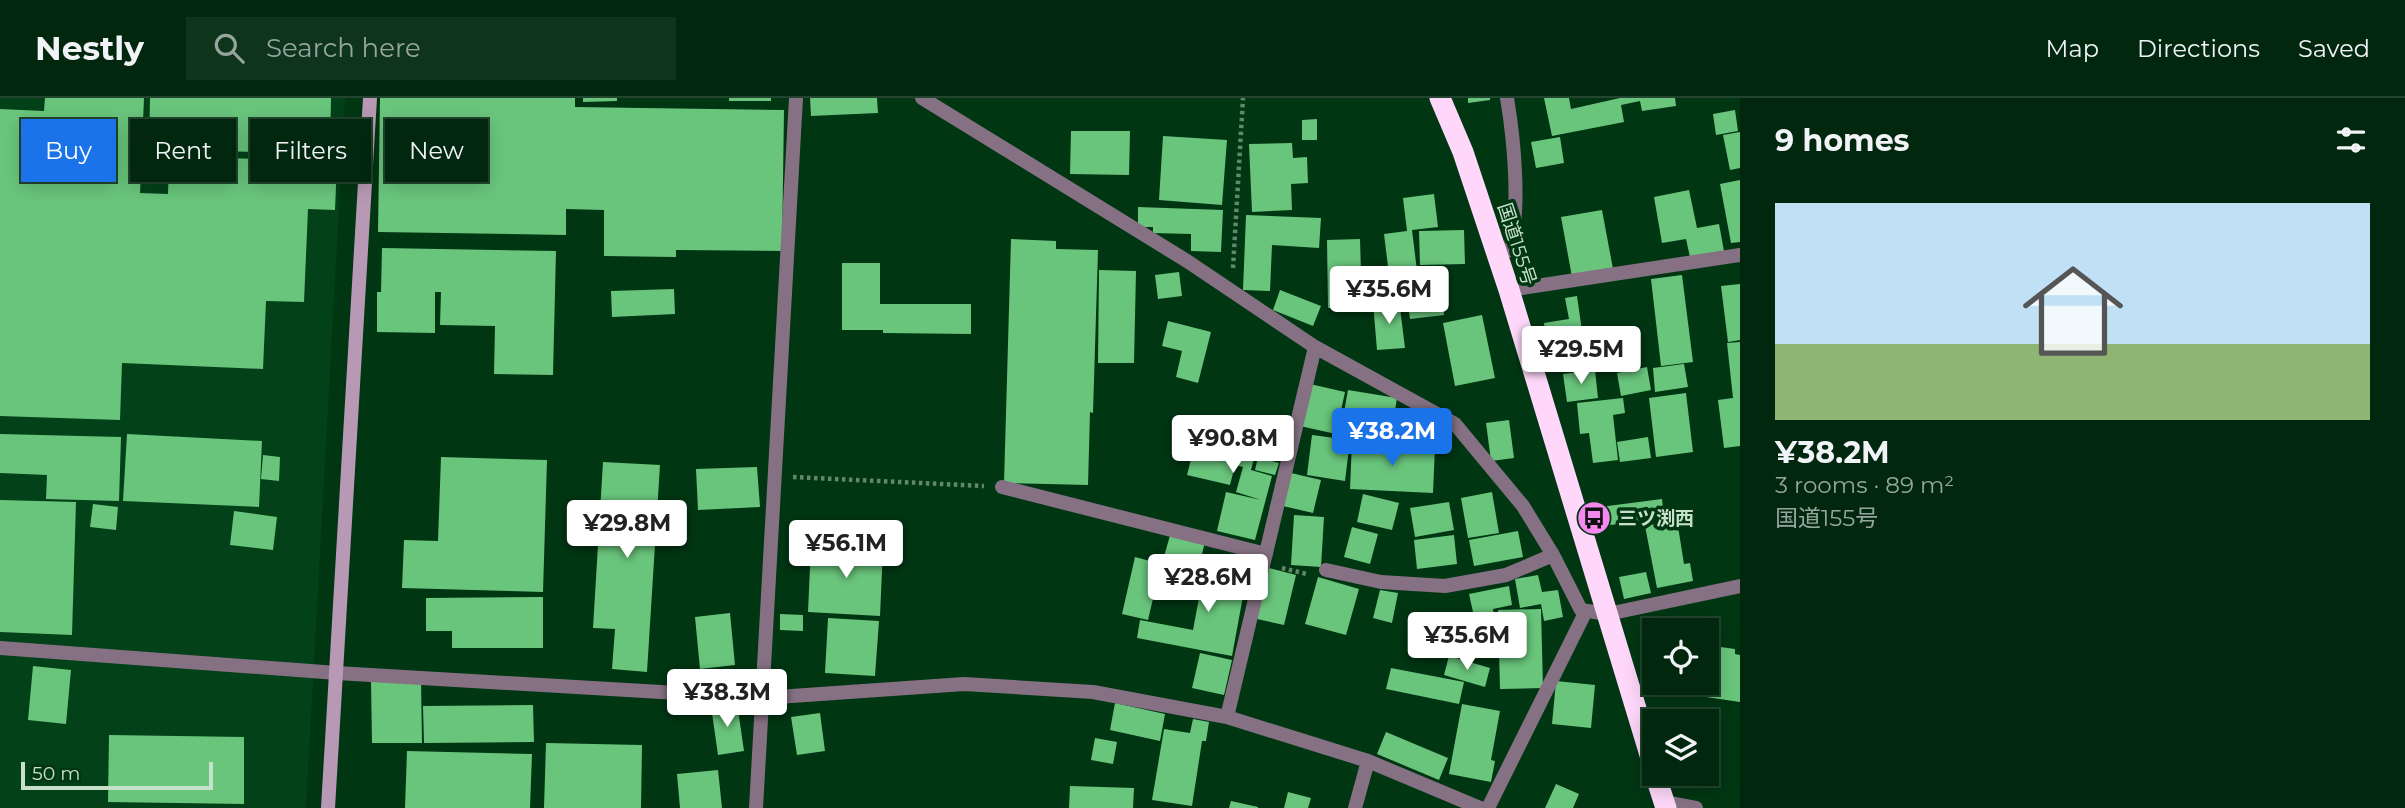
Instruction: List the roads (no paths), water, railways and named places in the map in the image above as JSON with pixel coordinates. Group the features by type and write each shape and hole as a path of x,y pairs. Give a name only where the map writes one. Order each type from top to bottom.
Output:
{"highway":[{"name":"国道155号","path":"1440,98 1463,152 1509,290 1642,728"},
{"path":"1659,786 1665,805"}],"street":[{"path":"328,808 370,98"},
{"path":"756,808 796,98"},
{"path":"922,98 1231,290 1315,347 1455,424 1523,506 1553,555 1581,610 1608,614 1740,586"},
{"path":"1497,256 1509,250 1514,234 1514,138 1507,98"},
{"path":"1509,290 1740,255"},
{"path":"1227,717 1315,347"},
{"path":"1002,487 1265,559"},
{"path":"1326,570 1381,582 1445,586 1506,575 1553,555"},
{"path":"1488,808 1586,611"},
{"path":"0,648 337,673 762,698 964,684 1093,692 1227,717 1368,761 1480,808"},
{"path":"1355,808 1368,761"},
{"path":"1665,805 1696,808"}],"place":[{"name":"三ツ渕西","path":"1594,518"}]}
